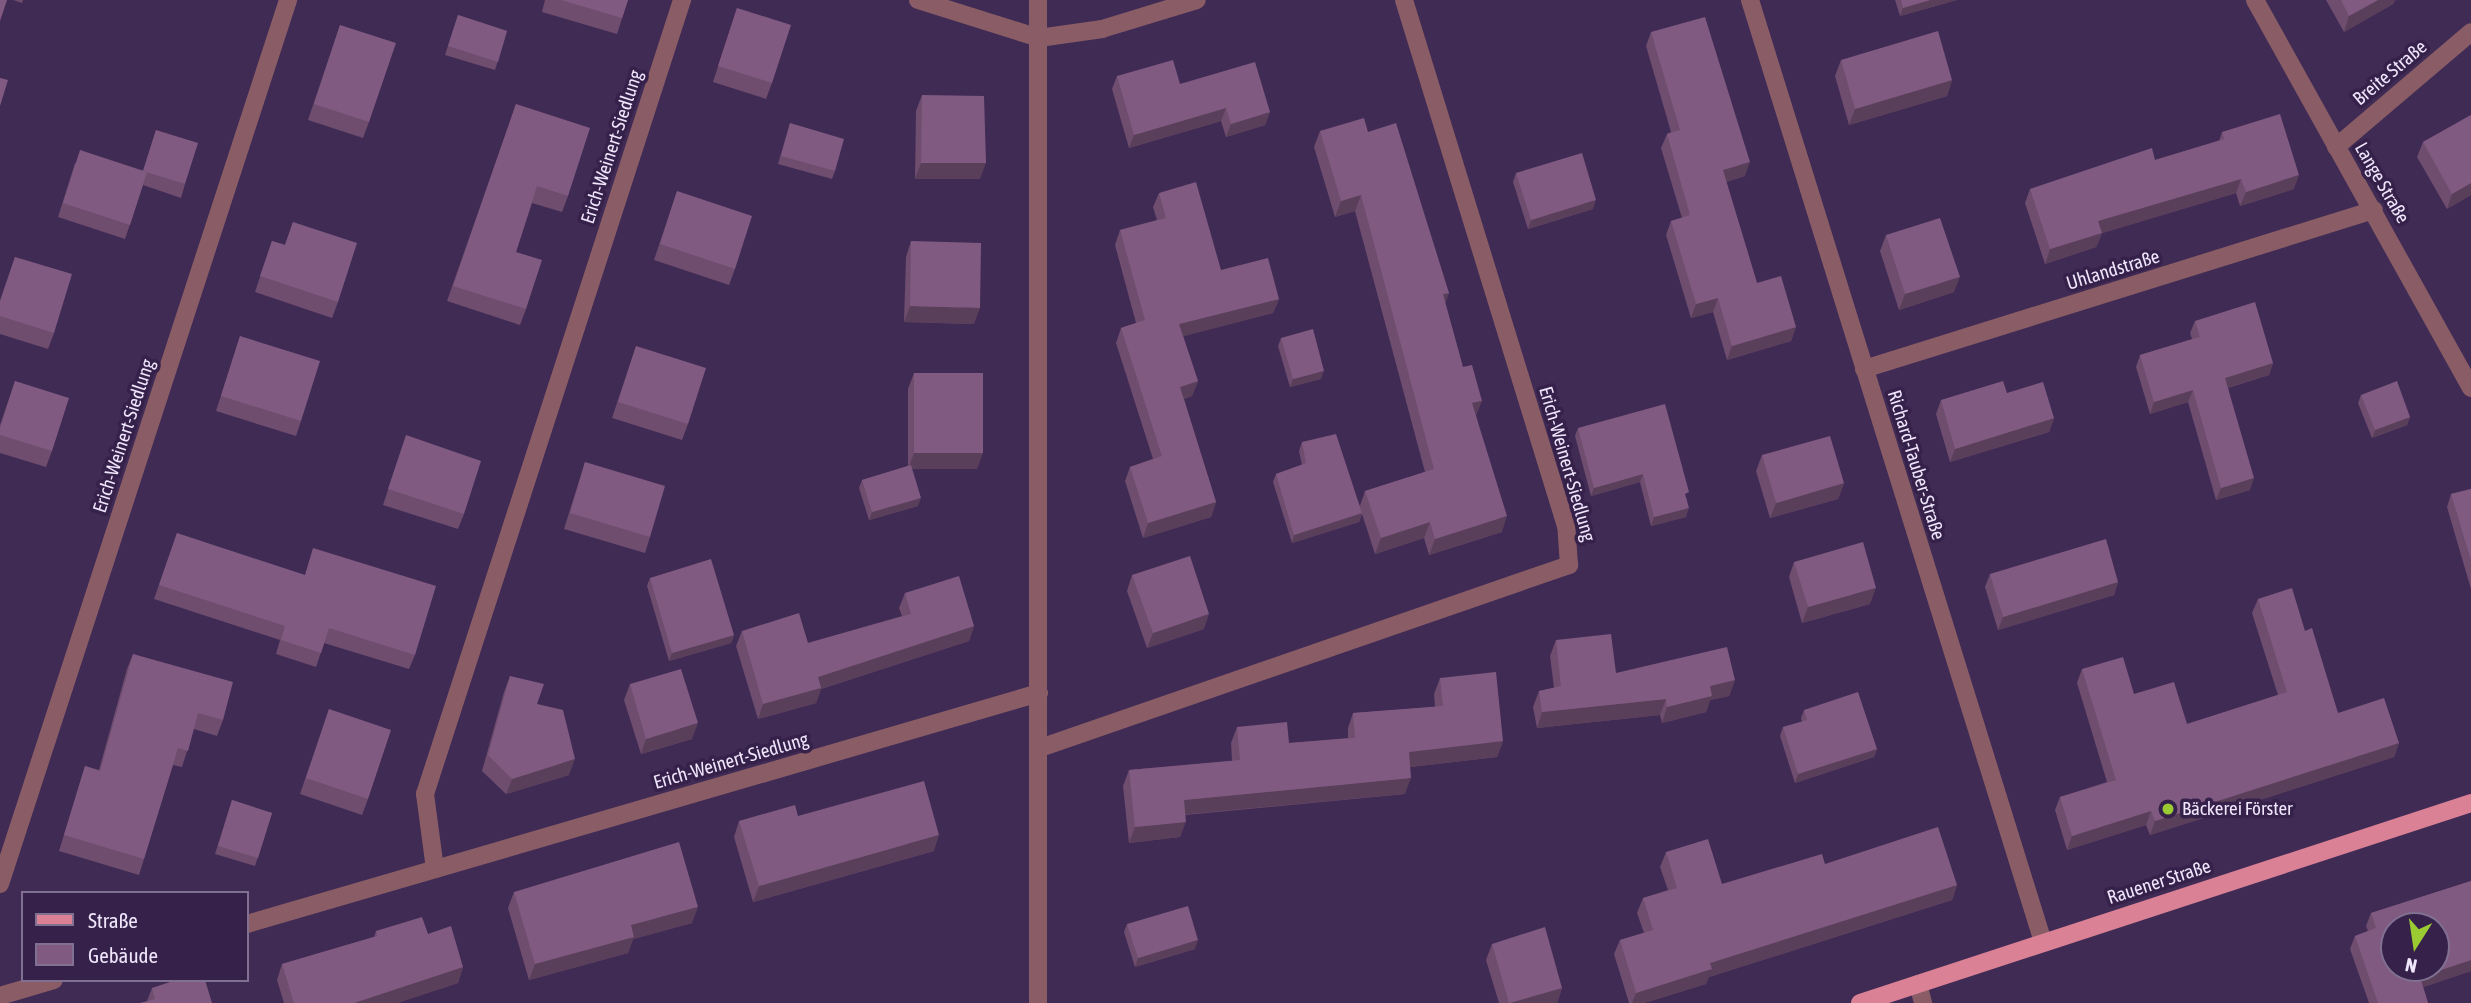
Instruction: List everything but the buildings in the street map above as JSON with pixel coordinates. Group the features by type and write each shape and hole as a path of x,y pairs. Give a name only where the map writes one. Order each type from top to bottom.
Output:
{"main road":[{"name":"Rauener Straße","path":"1860,1003 2471,803"}],"street":[{"name":"Erich-Weinert-Siedlung","path":"0,884 288,0"},
{"name":"Erich-Weinert-Siedlung","path":"435,869 425,794 681,0"},
{"path":"918,0 1039,38 1102,29 1197,0"},
{"path":"1038,0 1041,748 1038,1003"},
{"name":"Erich-Weinert-Siedlung","path":"1041,748 1569,565 1566,526 1404,0"},
{"name":"Richard-Tauber-Straße","path":"1750,0 2043,942"},
{"name":"Lange Straße","path":"2255,0 2471,388"},
{"name":"Breite Straße","path":"2336,146 2471,32"},
{"name":"Uhlandstraße","path":"1864,369 2374,210"},
{"name":"Erich-Weinert-Siedlung","path":"248,924 1039,693"},
{"path":"0,996 47,982"},
{"path":"1918,984 1923,1003"}],"place":[{"name":"Bäckerei Förster","path":"2168,809"}]}
